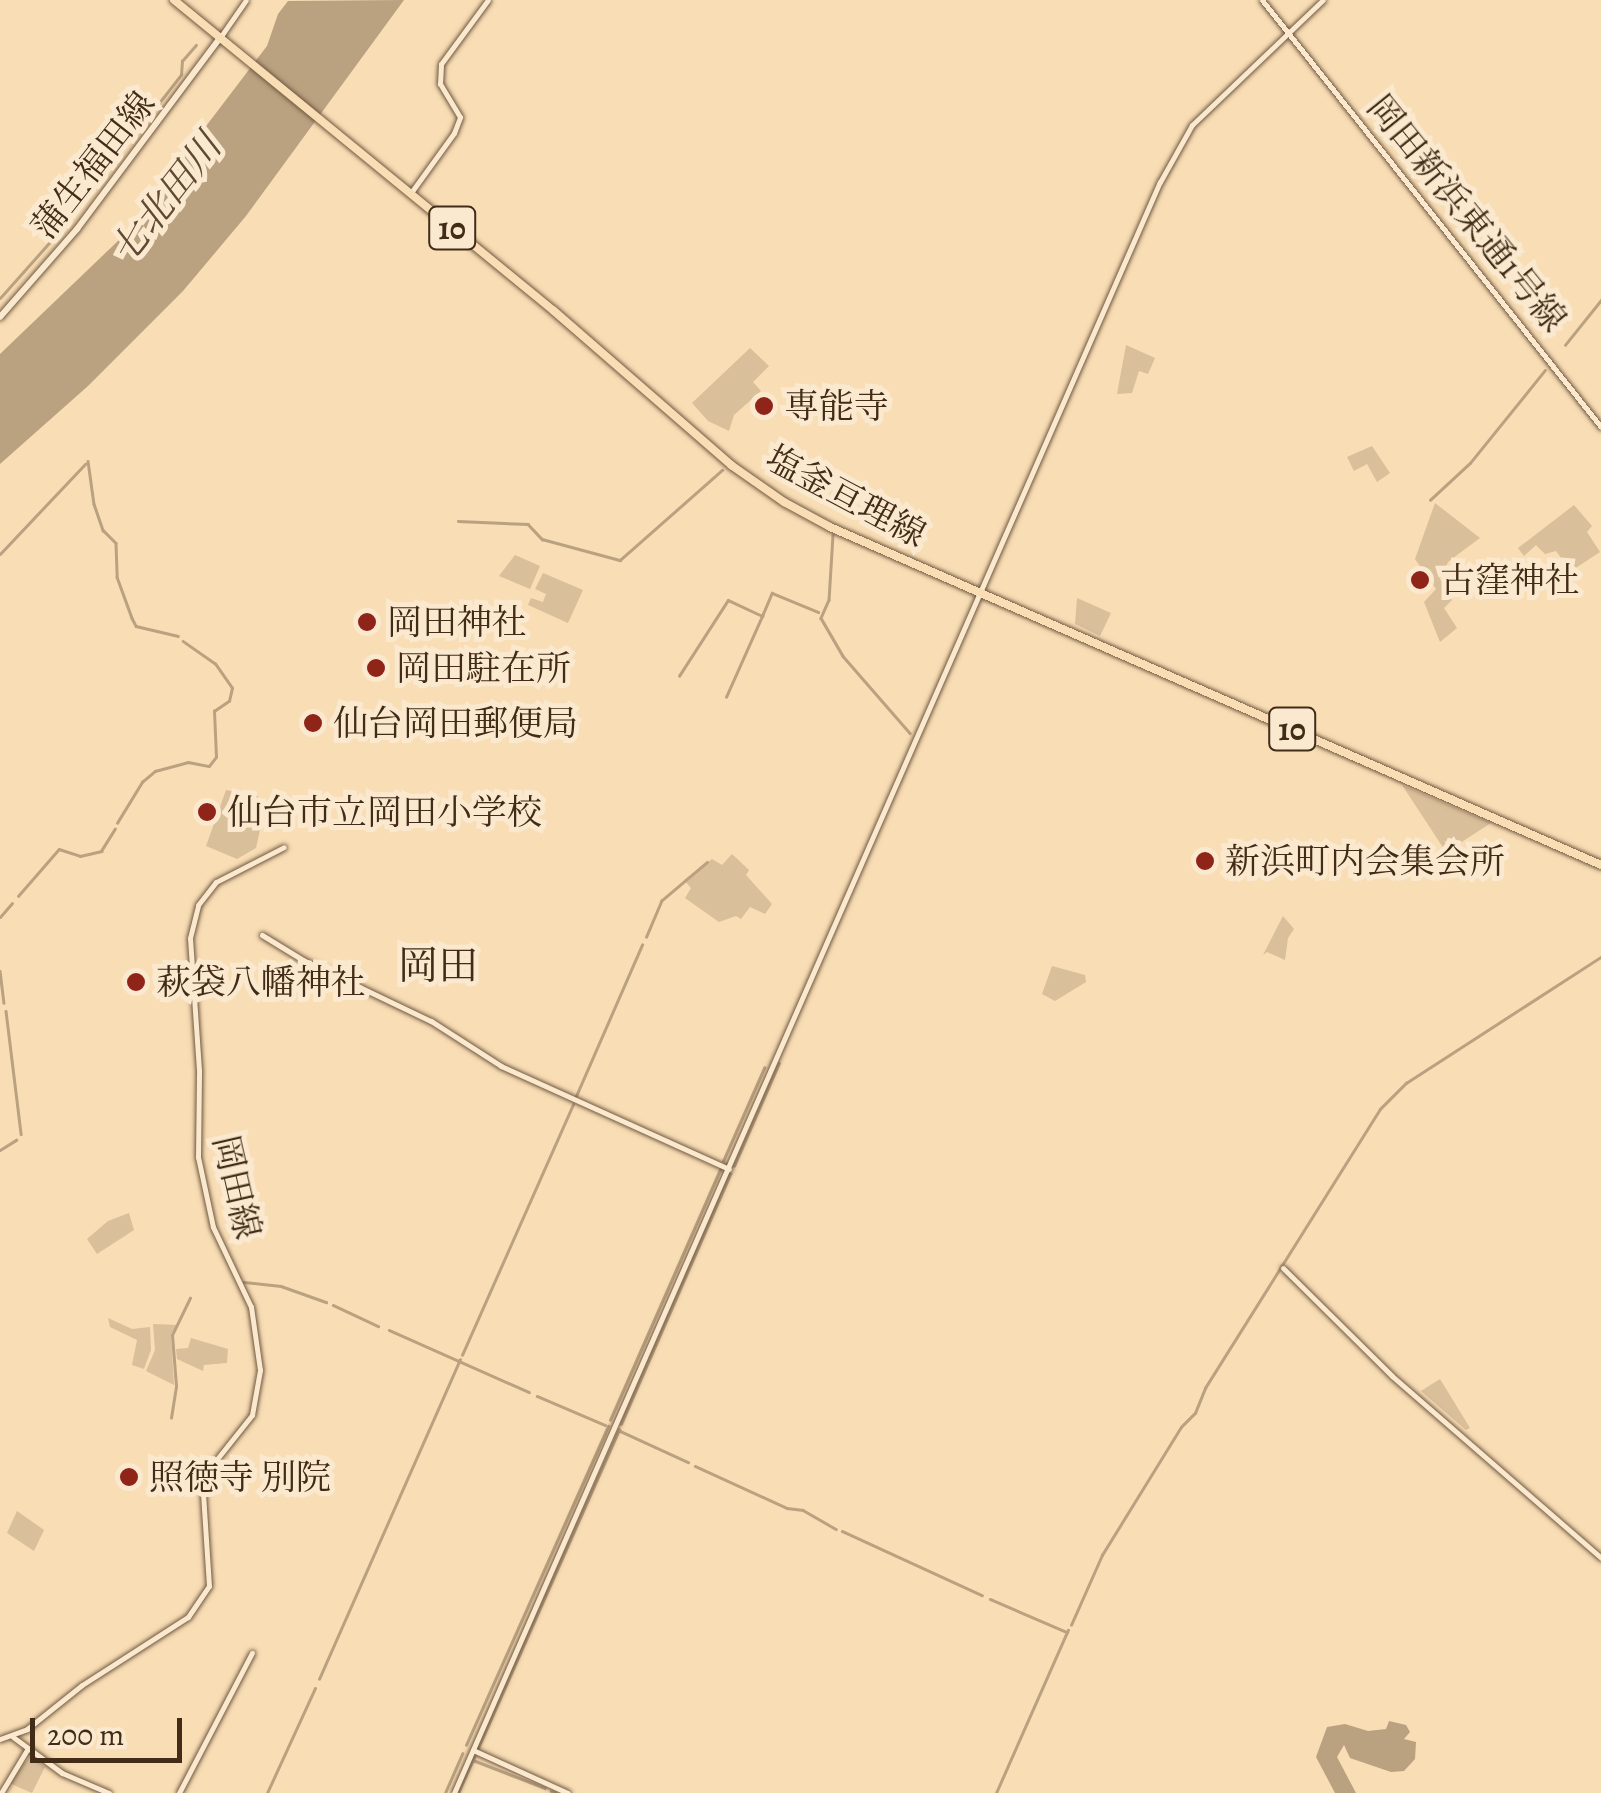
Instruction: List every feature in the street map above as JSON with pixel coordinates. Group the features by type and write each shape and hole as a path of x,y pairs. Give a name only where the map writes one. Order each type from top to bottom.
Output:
{"main road":[{"name":"塩釜亘理線","path":"174,0 754,483 830,527 1601,865"},
{"name":"蒲生福田線","path":"0,317 77,229 222,41"}],"street":[{"path":"222,41 246,0"},
{"path":"410,194 454,133 460,117 440,84 441,64 488,0"},
{"name":"岡田新浜東通1号線","path":"1262,0 1601,427"},
{"path":"454,1793 1135,238 1180,144 1208,108 1323,0"},
{"name":"岡田線","path":"13,1737 82,1684 188,1617 209,1586 201,1515 206,1479 252,1415 260,1382 254,1316 214,1227 200,1168 190,938 198,905 216,882 284,847"},
{"path":"262,935 303,960 431,1021 501,1066 729,1168"},
{"path":"1283,1268 1392,1376 1601,1558"},
{"path":"179,1793 252,1653"},
{"path":"0,1739 13,1737 62,1773 109,1793"},
{"path":"2,1793 28,1748"},
{"path":"472,1750 568,1793"}],"shaded area":[{"path":"1126,345 1155,358 1148,374 1139,371 1132,393 1117,394"},
{"path":"750,348 769,366 753,382 761,391 734,415 729,431 708,421 692,403"},
{"path":"1372,446 1390,473 1377,482 1367,464 1354,471 1347,457"},
{"path":"1435,503 1480,538 1449,561 1439,577 1452,600 1444,608 1457,628 1440,642 1424,602 1436,589 1415,559"},
{"path":"1574,505 1592,526 1587,532 1600,552 1571,571 1556,551 1545,554 1536,545 1524,556 1518,548"},
{"path":"515,555 540,566 530,589 499,576"},
{"path":"543,573 583,590 568,623 528,605 531,598 543,602 546,594 535,589"},
{"path":"1077,598 1111,613 1100,636 1075,624"},
{"path":"1402,785 1491,823 1446,852"},
{"path":"226,790 258,796 255,808 263,816 256,848 237,859 206,846"},
{"path":"732,854 749,870 746,875 772,904 765,914 750,907 741,919 736,916 719,922 685,898 691,888 684,880 712,859 722,865"},
{"path":"1283,916 1294,929 1288,938 1285,960 1267,952 1263,955"},
{"path":"1052,966 1085,975 1086,982 1055,1001 1042,994"},
{"path":"129,1213 134,1230 97,1254 87,1239 108,1221"},
{"path":"108,1318 132,1329 150,1327 151,1350 144,1369 132,1365 137,1340 110,1327"},
{"path":"153,1324 178,1325 171,1334 174,1385 146,1371 155,1350"},
{"path":"191,1338 228,1349 227,1363 204,1365 203,1371 177,1359 176,1349 188,1348"},
{"path":"1440,1379 1470,1428 1466,1430 1421,1391"},
{"path":"17,1511 44,1530 34,1551 7,1533"},
{"path":"30,1756 45,1767 32,1793 9,1783"}],"water":[{"name":"七北田川","path":"404,0 246,216 183,291 88,386 0,464 0,354 120,239 267,46 278,14 288,1"},
{"path":"1389,1721 1406,1725 1410,1732 1404,1739 1416,1742 1415,1759 1404,1771 1391,1772 1350,1758 1344,1745 1337,1757 1356,1793 1335,1793 1316,1757 1327,1727 1345,1724 1368,1731 1386,1729"}],"waterway":[{"path":"0,298 57,234 181,75 182,61 196,45"},
{"path":"1565,345 1601,300"},
{"path":"1430,500 1470,463 1545,370"},
{"path":"88,461 94,504 103,530 116,543 117,577 136,626 178,636"},
{"path":"0,554 85,464"},
{"path":"458,521 528,524 542,539 620,560 722,470"},
{"path":"833,535 829,600 821,618 843,656 910,733"},
{"path":"679,676 728,600 762,616 772,593 818,612"},
{"path":"726,697 762,616"},
{"path":"117,823 142,782 155,771 188,762 209,766 216,757 214,711 229,701 232,688 215,664 183,642"},
{"path":"18,896 59,849 80,856 101,851 115,829"},
{"path":"646,937 661,901 707,862"},
{"path":"0,917 12,903"},
{"path":"576,1096 642,945"},
{"path":"1071,1625 1102,1555 1181,1427 1195,1413 1205,1388 1380,1109 1406,1083 1601,957"},
{"path":"0,971 4,1003"},
{"path":"6,1011 21,1134"},
{"path":"734,1166 779,1063"},
{"path":"723,1161 764,1068"},
{"path":"462,1355 573,1105"},
{"path":"0,1150 16,1140"},
{"path":"610,1420 720,1169"},
{"path":"621,1424 730,1174"},
{"path":"244,1282 281,1286 326,1302"},
{"path":"171,1418 176,1386 172,1335 190,1298"},
{"path":"333,1305 378,1326"},
{"path":"389,1330 529,1392"},
{"path":"319,1679 460,1360"},
{"path":"537,1396 605,1425"},
{"path":"466,1745 608,1426"},
{"path":"478,1748 619,1430"},
{"path":"620,1431 688,1462"},
{"path":"695,1466 787,1508 803,1510 836,1529"},
{"path":"842,1531 982,1595"},
{"path":"990,1599 1067,1632"},
{"path":"996,1793 1068,1630"},
{"path":"267,1793 315,1688"},
{"path":"445,1793 462,1754"},
{"path":"458,1793 474,1757"},
{"path":"473,1760 545,1788"},
{"path":"551,1791 556,1793"}],"place":[{"name":"専能寺","path":"764,406"},
{"name":"古窪神社","path":"1420,580"},
{"name":"岡田神社","path":"367,622"},
{"name":"岡田駐在所","path":"376,668"},
{"name":"仙台岡田郵便局","path":"313,723"},
{"name":"仙台市立岡田小学校","path":"207,812"},
{"name":"新浜町内会集会所","path":"1205,861"},
{"name":"萩袋八幡神社","path":"136,982"},
{"name":"照徳寺 別院","path":"129,1477"}],"district":[{"name":"岡田","path":"438,966"}]}
